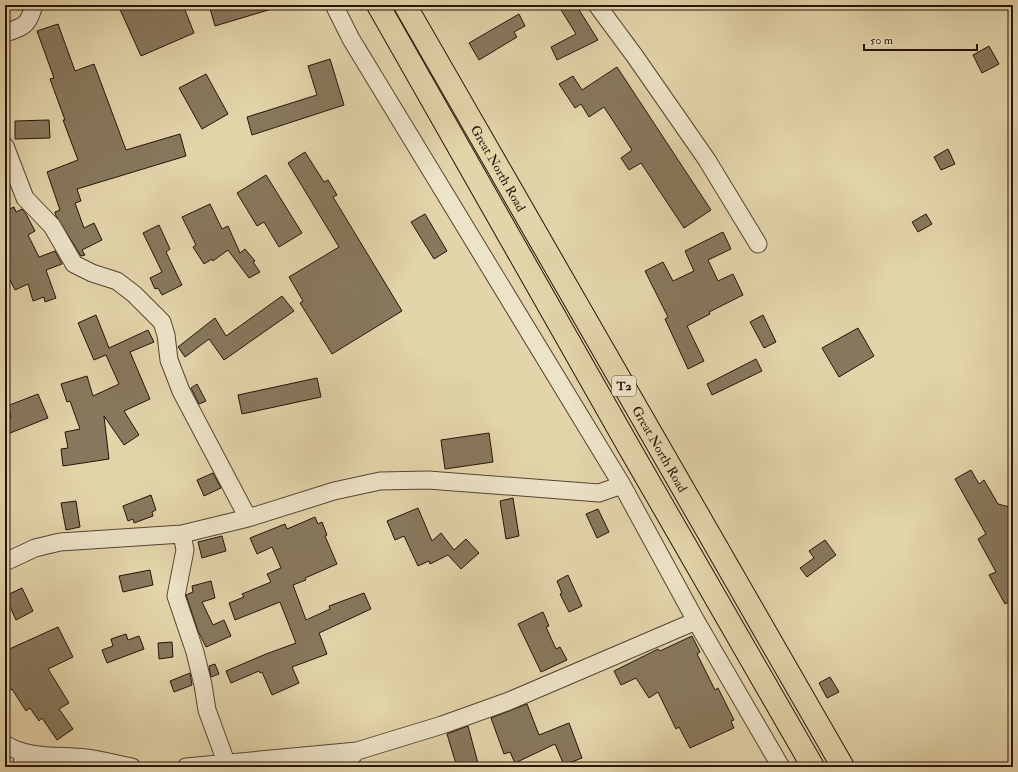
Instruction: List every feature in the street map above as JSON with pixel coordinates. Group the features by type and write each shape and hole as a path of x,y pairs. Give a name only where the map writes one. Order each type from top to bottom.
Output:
{"main road":[{"name":"Great North Road","path":"378,5 622,435 813,767"},
{"name":"Great North Road","path":"405,5 843,767"}],"street":[{"path":"5,33 28,23 34,5"},
{"path":"334,5 351,39 622,485 696,621 781,767"},
{"path":"596,5 634,55 707,160 758,244"},
{"path":"5,146 25,198 52,226 74,264 92,273 117,281 134,294 162,322 166,335 169,360 181,391 248,518"},
{"path":"5,562 35,548 60,542 182,534 248,518 334,490 380,481 428,480 599,493 622,485"},
{"path":"182,534 185,550 176,596 195,652 207,710 226,762"},
{"path":"186,767 226,762 260,761 357,751 442,725 509,701 696,621"},
{"path":"5,744 23,760 88,758 132,767"},
{"path":"341,767 357,751"}],"building":[{"path":"118,5 183,5 194,33 141,56"},
{"path":"209,5 274,5 275,8 215,26"},
{"path":"558,5 576,5 598,40 557,60 551,47 576,34"},
{"path":"519,14 525,26 514,32 517,37 479,60 469,43"},
{"path":"58,24 75,71 94,64 126,150 180,134 186,156 77,189 81,201 75,203 84,228 94,223 102,240 82,250 85,255 81,256 56,216 55,212 60,210 47,172 78,160 63,120 65,120 50,79 54,78 37,31"},
{"path":"989,46 999,64 982,73 973,55"},
{"path":"330,59 344,105 252,135 247,117 317,95 308,66"},
{"path":"617,67 711,210 684,228 641,163 629,170 621,158 632,150 604,107 589,117 581,104 575,108 559,84 573,76 582,90"},
{"path":"206,74 228,114 202,129 179,88"},
{"path":"49,120 50,138 15,139 15,121"},
{"path":"948,149 955,164 941,170 934,157"},
{"path":"305,152 324,182 328,180 337,195 333,197 402,311 332,354 300,303 303,301 289,277 339,247 288,163"},
{"path":"266,175 302,233 279,247 264,222 257,226 237,193"},
{"path":"210,204 222,229 228,226 240,253 245,249 255,261 253,262 260,272 249,278 228,250 213,261 212,259 204,264 193,247 196,245 182,217"},
{"path":"14,207 16,212 22,209 35,231 28,235 39,257 55,251 62,264 46,270 56,298 45,302 44,297 33,301 28,284 15,290 5,270 5,211"},
{"path":"425,214 447,251 434,259 411,222"},
{"path":"926,214 932,224 918,232 912,222"},
{"path":"159,225 170,249 166,252 182,285 162,295 158,288 155,289 150,278 162,272 143,233"},
{"path":"723,232 731,249 708,260 718,281 733,274 743,295 709,312 710,314 687,326 704,361 688,369 665,319 668,317 645,271 663,262 673,281 694,271 685,251"},
{"path":"282,296 294,311 224,360 209,339 185,357 178,347 215,318 226,336"},
{"path":"96,315 109,348 148,330 154,342 130,352 150,399 124,411 139,435 124,445 104,416 109,459 63,466 61,449 68,448 65,432 80,429 70,401 67,402 61,384 87,376 93,396 119,384 106,355 94,360 78,323"},
{"path":"763,315 776,342 764,348 750,322"},
{"path":"858,328 874,356 839,377 822,348"},
{"path":"756,359 762,371 712,395 707,384"},
{"path":"317,378 321,397 242,414 238,395"},
{"path":"197,384 206,401 199,404 191,388"},
{"path":"38,394 48,418 5,435 5,419 11,417 7,406"},
{"path":"489,433 493,462 445,469 441,440"},
{"path":"971,470 979,484 984,480 998,504 1013,508 1013,599 1005,604 989,575 996,572 978,539 986,534 955,479"},
{"path":"213,473 221,488 204,496 197,480"},
{"path":"151,495 156,510 152,512 153,516 134,523 133,519 128,521 123,506"},
{"path":"513,498 519,536 506,539 500,501"},
{"path":"76,501 80,527 66,530 61,503"},
{"path":"418,508 432,541 441,533 454,550 466,539 479,553 461,569 448,555 430,564 429,561 418,566 404,536 395,540 387,521"},
{"path":"598,509 609,532 597,538 586,514"},
{"path":"315,517 318,524 322,522 327,535 325,536 337,564 293,585 306,620 330,609 329,606 364,593 371,609 319,633 327,654 292,667 299,683 272,695 262,672 260,673 259,671 231,683 226,671 296,643 280,602 235,620 229,603 244,597 242,594 271,582 267,574 281,568 272,547 257,554 250,538 285,524 287,529"},
{"path":"222,536 226,551 202,558 198,542"},
{"path":"825,540 836,555 807,577 800,568 814,558 809,551"},
{"path":"150,570 153,585 123,592 119,576"},
{"path":"568,575 582,606 569,612 560,594 562,593 557,581"},
{"path":"211,581 215,598 202,602 213,625 224,620 231,636 206,647 198,631 186,595 193,592 192,586"},
{"path":"22,588 33,611 16,620 5,596"},
{"path":"543,612 549,626 546,627 556,649 560,647 567,660 541,672 518,624"},
{"path":"58,627 73,657 48,669 69,703 59,709 73,729 57,740 42,718 39,721 30,708 26,711 12,689 5,694 5,651"},
{"path":"126,634 128,640 139,636 144,649 107,663 102,650 113,646 111,639"},
{"path":"692,636 700,652 697,654 715,690 718,688 734,720 731,721 734,728 690,748 679,727 676,729 658,692 649,698 636,678 621,685 614,671 658,649 660,651"},
{"path":"172,642 173,657 159,659 158,643"},
{"path":"215,664 219,674 211,677 209,666"},
{"path":"190,673 192,685 174,692 170,681"},
{"path":"830,677 839,692 827,698 819,683"},
{"path":"527,704 539,735 569,723 582,758 564,765 555,744 515,763 510,752 504,754 491,718"},
{"path":"468,726 479,767 457,767 447,734"}]}
